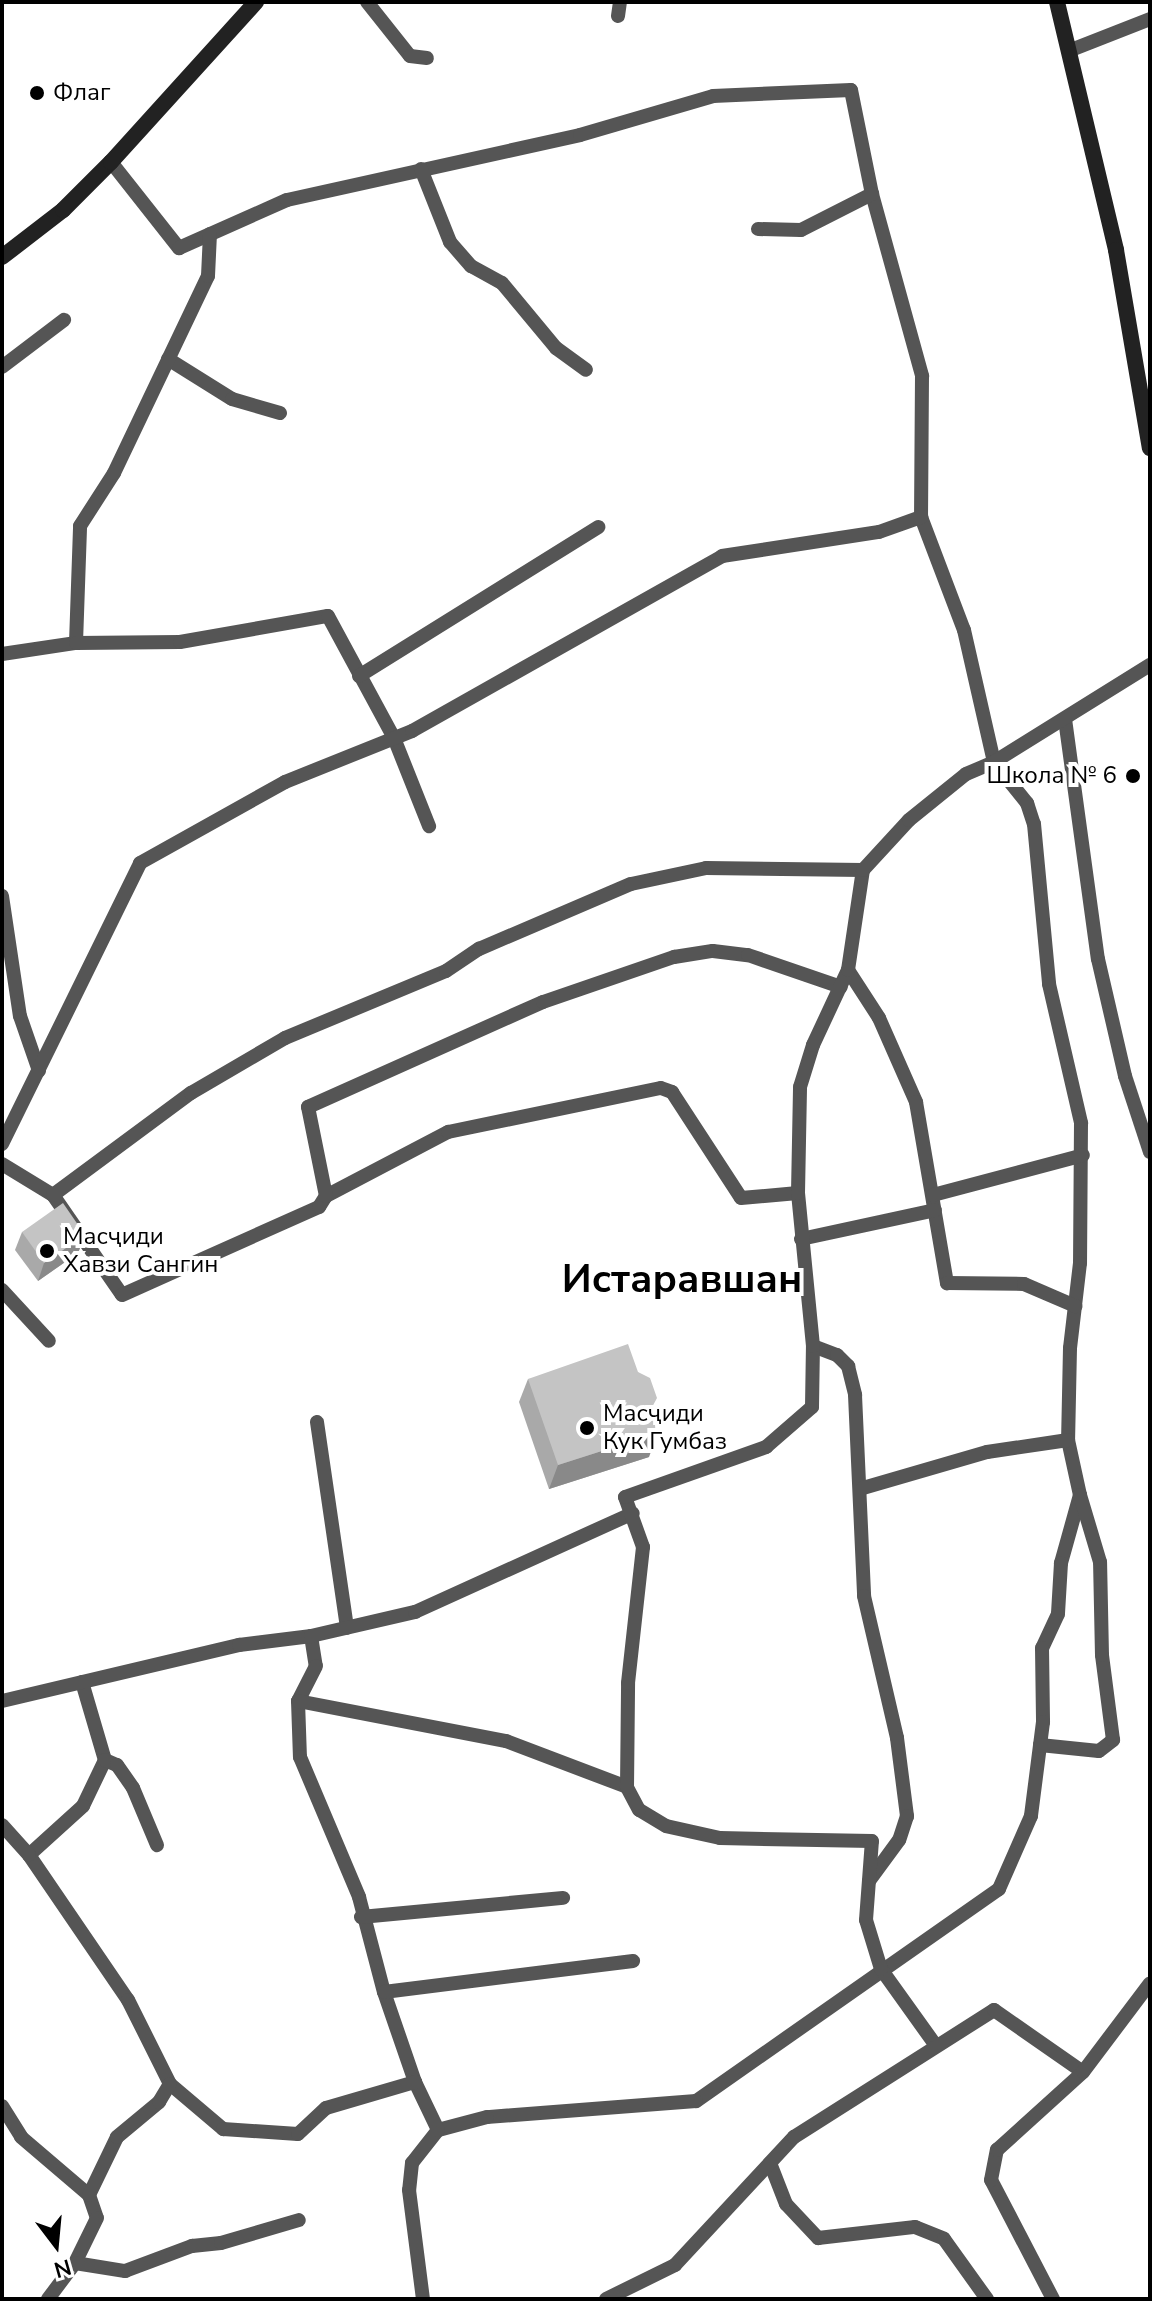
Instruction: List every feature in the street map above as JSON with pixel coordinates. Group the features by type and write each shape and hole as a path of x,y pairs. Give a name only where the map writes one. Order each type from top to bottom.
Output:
{"main road":[{"path":"2,257 63,210 111,162 256,2"},
{"path":"1057,2 1071,50 1116,250 1150,448"}],"street":[{"path":"367,2 410,56 427,58"},
{"path":"1071,50 1150,19"},
{"path":"111,162 179,248 287,200 580,135 713,96 851,90 872,194 922,376 921,517 964,630 994,762 1027,803 1034,824 1049,984 1081,1123 1083,1155 1068,1440 1100,1562 1102,1655 1113,1740 1099,1751 1040,1745"},
{"path":"421,169 450,242 471,266 523,303 556,348 586,370"},
{"path":"758,229 801,230 872,194"},
{"path":"76,643 80,526 114,473 208,276 210,234"},
{"path":"2,367 64,320"},
{"path":"168,359 232,399 280,413"},
{"path":"2,1144 140,863 285,782 394,738 722,556 879,532 921,517"},
{"path":"359,676 598,527"},
{"path":"2,654 76,643 180,642 328,616 394,738 429,826"},
{"path":"934,2043 881,1969 866,1920 872,1841 720,1838 666,1826 639,1810 627,1787 628,1683 643,1547 625,1497 766,1447 812,1407 813,1346 798,1193 800,1087 813,1045 848,970 863,870 909,820 966,774 994,762 1065,719 1112,684 1150,665"},
{"path":"1065,719 1098,959 1125,1076 1150,1152"},
{"path":"53,1195 191,1093 285,1038 631,884 706,868 863,870"},
{"path":"2,896 20,1016 39,1071"},
{"path":"326,1196 308,1107 543,1002 674,957 713,951 748,955 841,987"},
{"path":"848,970 879,1018 916,1102 947,1283 1024,1284 1075,1306"},
{"path":"2,1164 53,1195 122,1295 319,1207 326,1196 448,1132 661,1088 672,1092 741,1198 798,1193"},
{"path":"801,1239 934,1202 1083,1155"},
{"path":"2,1290 49,1341"},
{"path":"813,1346 837,1355 848,1366 863,1488 864,1596 897,1738 907,1816 899,1840 868,1881"},
{"path":"317,1422 347,1628"},
{"path":"863,1488 987,1452 1068,1440"},
{"path":"423,2299 409,2190 412,2163 438,2130 487,2117 696,2101 842,2003 881,1969 999,1889 1031,1816 1040,1745 1042,1648 1058,1614 1061,1563 1080,1495"},
{"path":"2,1701 239,1645 311,1636 415,1612 633,1513"},
{"path":"311,1636 316,1666 298,1701 300,1757 359,1897 361,1917 384,1992 415,2082 438,2130"},
{"path":"29,1855 83,1806 105,1760 82,1682"},
{"path":"298,1701 506,1741 627,1787"},
{"path":"105,1760 117,1765 133,1788 157,1845"},
{"path":"2,1825 29,1855 128,2000 170,2084 223,2129 298,2134 326,2108 415,2082"},
{"path":"361,1917 563,1898"},
{"path":"384,1992 633,1961"},
{"path":"1053,2299 991,2180 997,2150 1083,2072 1150,1983"},
{"path":"606,2299 675,2265 794,2137 847,2107 934,2043 994,2010 1083,2072"},
{"path":"89,2195 117,2137 159,2102 170,2084"},
{"path":"2,2106 21,2137 89,2195 97,2218 75,2263 48,2299"},
{"path":"770,2163 786,2204 818,2238 915,2227 944,2239 987,2299"},
{"path":"75,2263 125,2271 192,2246 221,2243 299,2220"}],"building":[{"path":"63,1203 85,1235 44,1263 22,1232"},
{"name":"Масҷиди Кук Гумбаз","path":"628,1344 638,1372 650,1378 657,1398 650,1411 658,1433 558,1465 528,1379"}],"place":[{"name":"Флаг","path":"37,93"},
{"name":"Школа № 6","path":"1133,776"},
{"name":"Масҷиди Хавзи Сангин","path":"47,1251"},
{"name":"Масҷиди Кук Гумбаз","path":"587,1428"}],"district":[{"name":"Истаравшан","path":"682,1279"}]}
